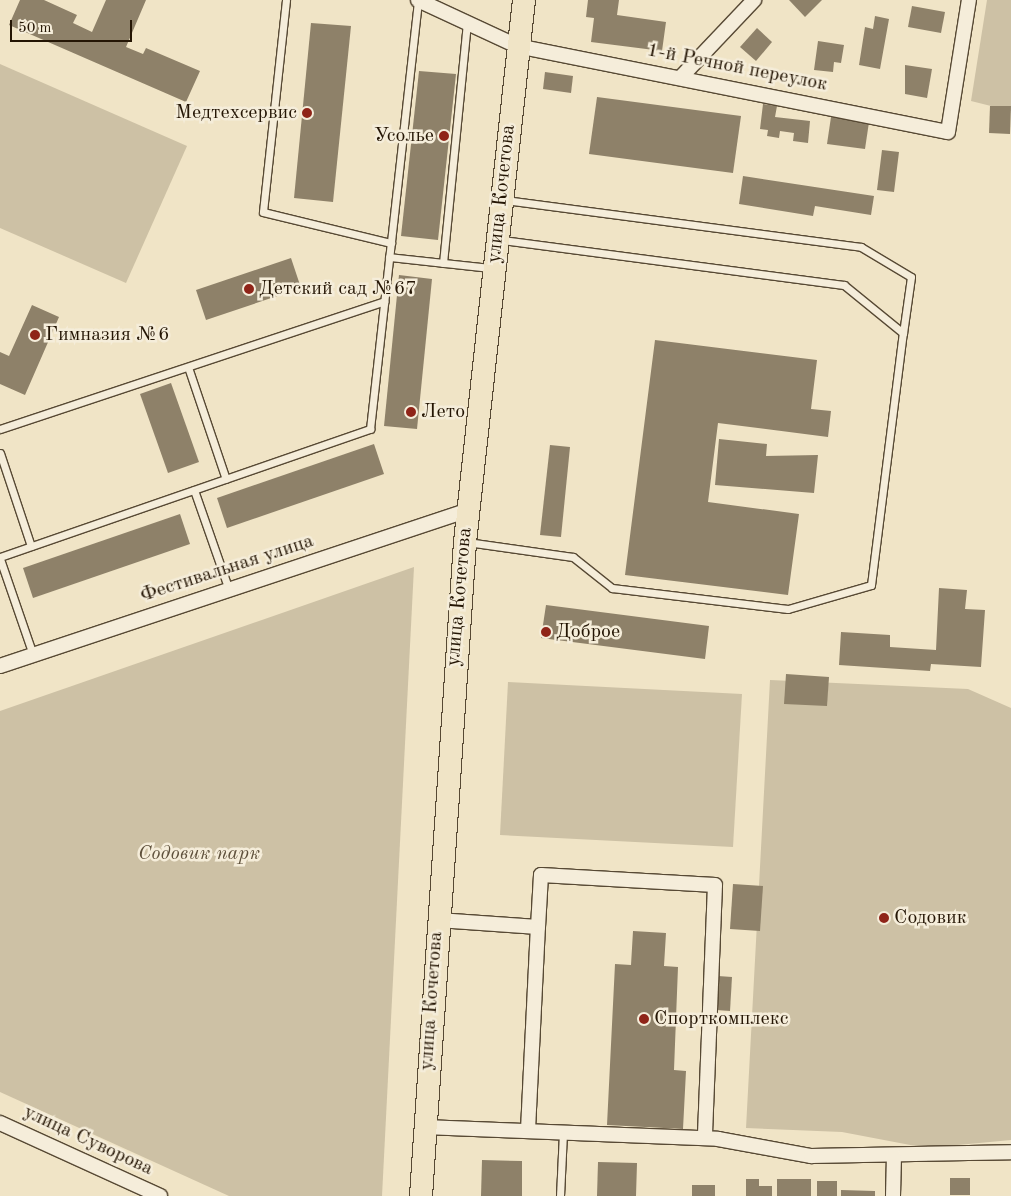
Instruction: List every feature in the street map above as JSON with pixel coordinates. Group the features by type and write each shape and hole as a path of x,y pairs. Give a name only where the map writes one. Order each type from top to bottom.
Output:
{"main road":[{"name":"улица Кочетова","path":"422,1196 424,1127 467,511 517,46 524,0"}],"street":[{"name":"1-й Речной переулок","path":"418,0 517,46 682,76 948,132 969,0"},
{"path":"682,76 754,0"},
{"name":"Фестивальная улица","path":"0,666 467,511"},
{"path":"528,1130 541,875 714,885 705,1138"},
{"path":"438,920 538,926"},
{"name":"улица Суворова","path":"0,1123 160,1196"},
{"path":"424,1127 705,1138 812,1156 894,1156 1011,1152"},
{"path":"892,1196 894,1156"}],"lane":[{"path":"286,0 263,212 391,243"},
{"path":"33,655 0,558 370,429 418,0"},
{"path":"443,263 468,23"},
{"path":"465,542 573,557 612,588 788,609 871,585 911,278 861,247 501,199"},
{"path":"497,239 844,285 903,333"},
{"path":"389,257 494,268"},
{"path":"0,429 384,301"},
{"path":"188,367 226,479"},
{"path":"0,453 31,546"},
{"path":"194,490 229,590"},
{"path":"560,1196 563,1131"}],"green space":[{"path":"987,0 1011,0 1011,111 971,101"},
{"path":"0,64 187,146 126,283 0,228"},
{"name":"Содовик парк","path":"414,567 382,1196 229,1196 0,1092 0,711"},
{"name":"Содовик","path":"770,680 968,689 1011,708 1011,1140 926,1148 842,1132 746,1128"},
{"path":"508,682 742,694 733,847 500,835"}],"building":[{"path":"20,0 44,0 77,15 73,23 92,32 106,0 146,0 126,47 143,54 146,48 200,71 186,102 9,25"},
{"path":"588,0 619,0 617,15 666,22 662,51 591,42 594,18 586,17"},
{"path":"789,0 822,0 805,17"},
{"path":"912,6 945,12 941,33 908,27"},
{"path":"875,16 889,19 880,69 859,65 865,27 873,29"},
{"path":"311,23 351,26 333,202 294,198"},
{"path":"757,28 772,42 756,61 740,47"},
{"path":"818,41 844,45 841,63 834,62 833,72 814,70"},
{"path":"905,65 932,69 927,98 905,94"},
{"path":"419,71 456,74 438,240 401,236"},
{"path":"545,72 573,76 571,93 543,89"},
{"path":"597,97 741,116 733,173 589,154"},
{"path":"763,104 777,106 775,117 810,121 808,143 793,141 794,133 780,131 779,138 767,136 768,130 760,129"},
{"path":"990,106 1011,106 1010,134 989,133"},
{"path":"831,117 869,122 865,149 827,144"},
{"path":"882,150 899,152 894,192 877,190"},
{"path":"743,176 874,196 871,215 815,206 813,216 739,204"},
{"name":"Детский сад №67","path":"291,258 301,288 206,320 196,290"},
{"path":"399,275 432,279 417,429 384,426"},
{"name":"Гимназия №6","path":"32,305 59,317 25,395 0,384 0,352 9,356"},
{"path":"655,340 817,360 811,409 831,411 828,437 718,423 708,502 799,514 788,595 625,575"},
{"path":"171,383 199,462 168,473 140,394"},
{"path":"719,439 767,444 766,456 818,455 814,493 715,485"},
{"path":"374,444 384,474 227,528 217,498"},
{"path":"550,445 570,447 561,537 540,535"},
{"path":"180,514 190,544 33,598 23,568"},
{"path":"939,588 967,590 965,609 985,610 981,667 931,664 930,671 839,665 841,632 890,635 890,647 936,650"},
{"path":"546,605 709,626 705,659 541,638"},
{"path":"786,674 829,677 827,706 784,704"},
{"path":"733,884 763,886 760,931 730,929"},
{"name":"Спорткомплекс","path":"633,931 666,933 664,966 678,967 674,1070 686,1071 683,1129 607,1125 615,964 631,965"},
{"path":"718,976 732,977 730,1011 716,1010"},
{"path":"482,1160 522,1161 522,1196 481,1196"},
{"path":"598,1162 637,1163 636,1196 597,1196"},
{"path":"950,1178 970,1178 970,1195 950,1195"},
{"path":"746,1179 759,1179 759,1186 772,1186 772,1196 746,1196"},
{"path":"777,1179 811,1179 811,1196 777,1196"},
{"path":"817,1181 837,1181 837,1196 817,1196"},
{"path":"692,1185 715,1185 715,1196 692,1196"},
{"path":"841,1190 875,1191 875,1196 841,1196"}],"place":[{"name":"Медтехсервис","path":"307,113"},
{"name":"Усолье","path":"444,136"},
{"name":"Детский сад №67","path":"249,289"},
{"name":"Гимназия №6","path":"35,335"},
{"name":"Лето","path":"411,412"},
{"name":"Доброе","path":"546,632"},
{"name":"Содовик","path":"884,918"},
{"name":"Спорткомплекс","path":"644,1019"}]}
